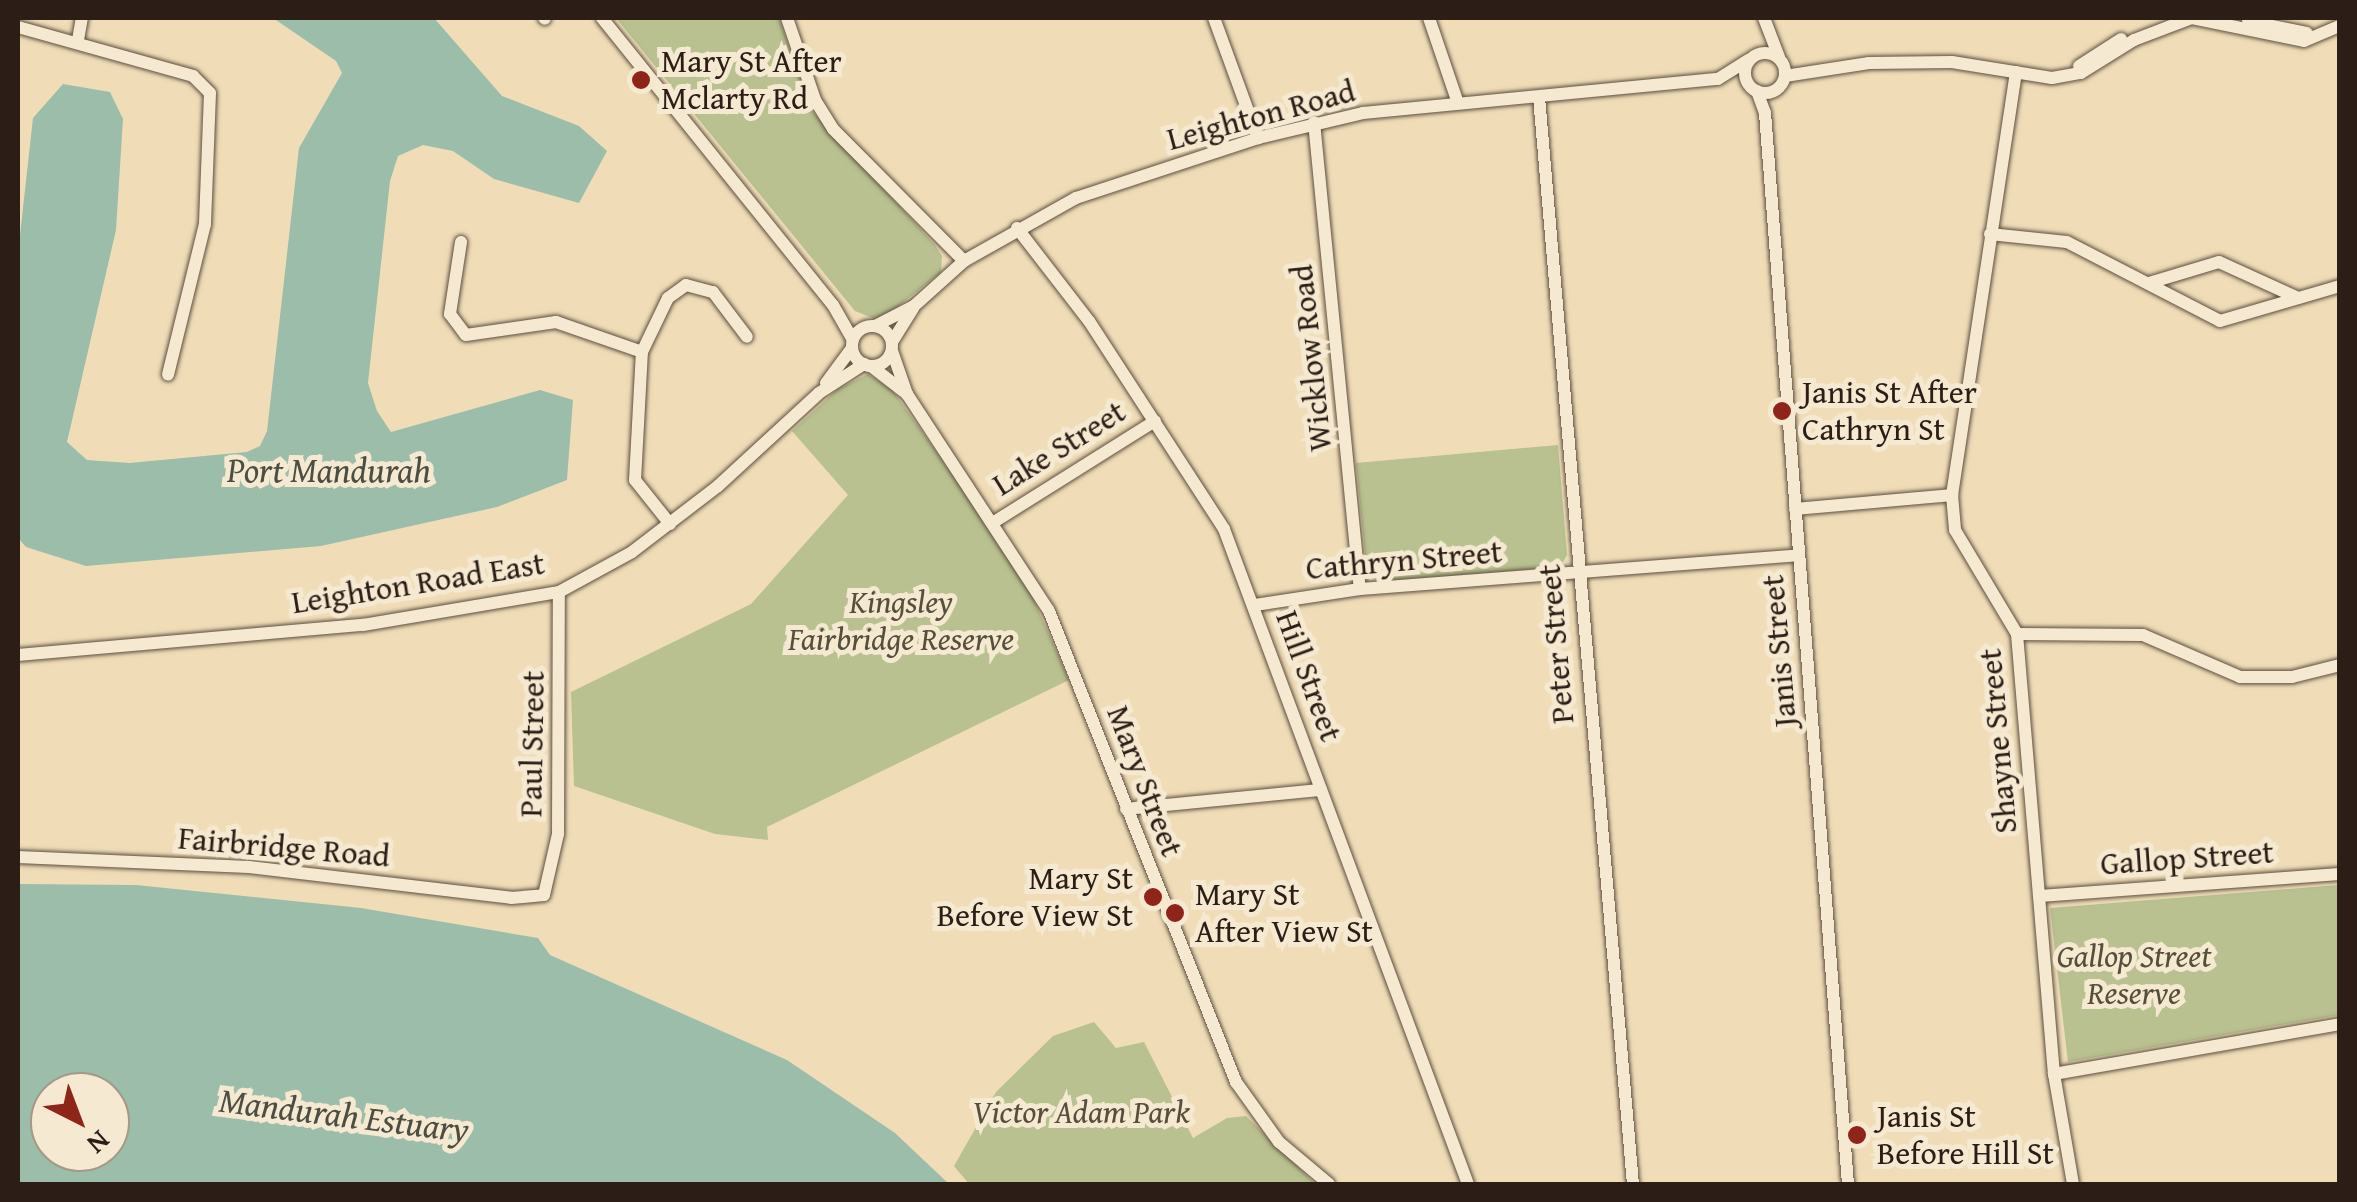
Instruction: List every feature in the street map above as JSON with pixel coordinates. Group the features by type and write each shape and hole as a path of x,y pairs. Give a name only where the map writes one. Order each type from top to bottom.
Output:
{"street":[{"path":"78,40 82,18"},
{"name":"Mary Street","path":"602,18 833,305 868,365 907,394"},
{"path":"786,18 815,100 834,128 964,260"},
{"path":"1214,18 1258,138"},
{"path":"1428,18 1458,104"},
{"path":"2038,74 2076,68 2164,18"},
{"path":"1753,58 1786,67 1952,62 2038,74 2081,73 2152,31 2192,18 2304,40 2340,25"},
{"path":"2231,18 2303,33 2340,25"},
{"path":"1765,23 1753,58 1760,89 1786,67"},
{"path":"1765,23 1786,67"},
{"path":"18,27 78,40 193,76 210,93 206,224 168,376"},
{"name":"Leighton Road","path":"1718,79 1753,58"},
{"name":"Shayne Street","path":"2016,72 1952,495 1956,530 2017,634 2054,1074 2073,1184"},
{"name":"Leighton Road","path":"871,326 914,306 964,260 1076,198 1314,122 1718,79 1760,89"},
{"name":"Janis Street","path":"1760,89 1765,112 1848,1184"},
{"name":"Peter Street","path":"1539,98 1576,573 1634,1184"},
{"name":"Wicklow Road","path":"1314,122 1360,589"},
{"name":"Hill Street","path":"1017,228 1154,421 1224,530 1468,1184"},
{"path":"1990,234 2067,242 2220,321 2340,286"},
{"path":"462,242 450,314 466,335 556,322 642,352"},
{"path":"2150,283 2219,262 2298,298"},
{"path":"670,524 635,480 642,352 668,298 686,284 712,292 747,338"},
{"name":"Mary Street","path":"833,305 871,326 892,346 907,394 1049,611 1236,1082 1279,1142 1329,1184"},
{"name":"Leighton Road","path":"892,346 914,306"},
{"path":"853,344 871,326"},
{"name":"Leighton Road East","path":"18,655 362,625 559,592 670,524 818,392 853,344"},
{"path":"868,365 892,346"},
{"name":"Leighton Road East","path":"818,392 868,365"},
{"name":"Lake Street","path":"994,522 1154,421"},
{"path":"1795,509 1952,495"},
{"name":"Cathryn Street","path":"1255,605 1360,589 1798,555"},
{"name":"Paul Street","path":"544,895 559,814 559,592"},
{"path":"2017,634 2143,635 2240,677 2292,678 2340,665"},
{"path":"1126,809 1322,790"},
{"name":"Fairbridge Road","path":"18,857 249,867 512,898 544,895"},
{"name":"Gallop Street","path":"2039,896 2340,874"},
{"path":"2054,1074 2340,1024"}],"green space":[{"path":"616,18 779,18 811,110 935,245 942,256 941,272 880,321 855,311"},
{"name":"Kingsley Fairbridge Reserve","path":"868,374 893,391 977,509 1029,589 1069,680 767,827 768,840 715,834 574,786 571,692 751,604 848,495 792,431 838,389"},
{"path":"1558,445 1567,555 1560,567 1379,582 1367,573 1356,463"},
{"name":"Gallop Street Reserve","path":"2339,885 2339,1015 2068,1062 2050,908"},
{"name":"Victor Adam Park","path":"1094,1022 1116,1048 1144,1042 1193,1138 1227,1118 1246,1116 1315,1184 969,1184 954,1166 996,1092 1053,1036"}],"water":[{"name":"Port Mandurah","path":"273,18 434,18 502,96 579,126 607,151 579,203 494,179 453,151 423,145 398,156 390,181 368,383 377,411 391,432 540,390 573,400 567,480 497,507 321,546 86,566 26,547 18,538 18,253 33,118 63,84 110,92 123,119 116,230 67,442 87,460 129,463 247,452 260,446 267,431 299,148 342,73 336,61"},
{"name":"Mandurah Estuary","path":"18,884 136,885 361,908 538,938 550,955 787,1060 895,1133 949,1184 18,1184"}],"place":[{"name":"Mary St After Mclarty Rd","path":"641,80"},
{"name":"Janis St After Cathryn St","path":"1782,411"},
{"name":"Mary St Before View St","path":"1153,897"},
{"name":"Mary St After View St","path":"1175,913"},
{"name":"Janis St Before Hill St","path":"1857,1135"}]}
